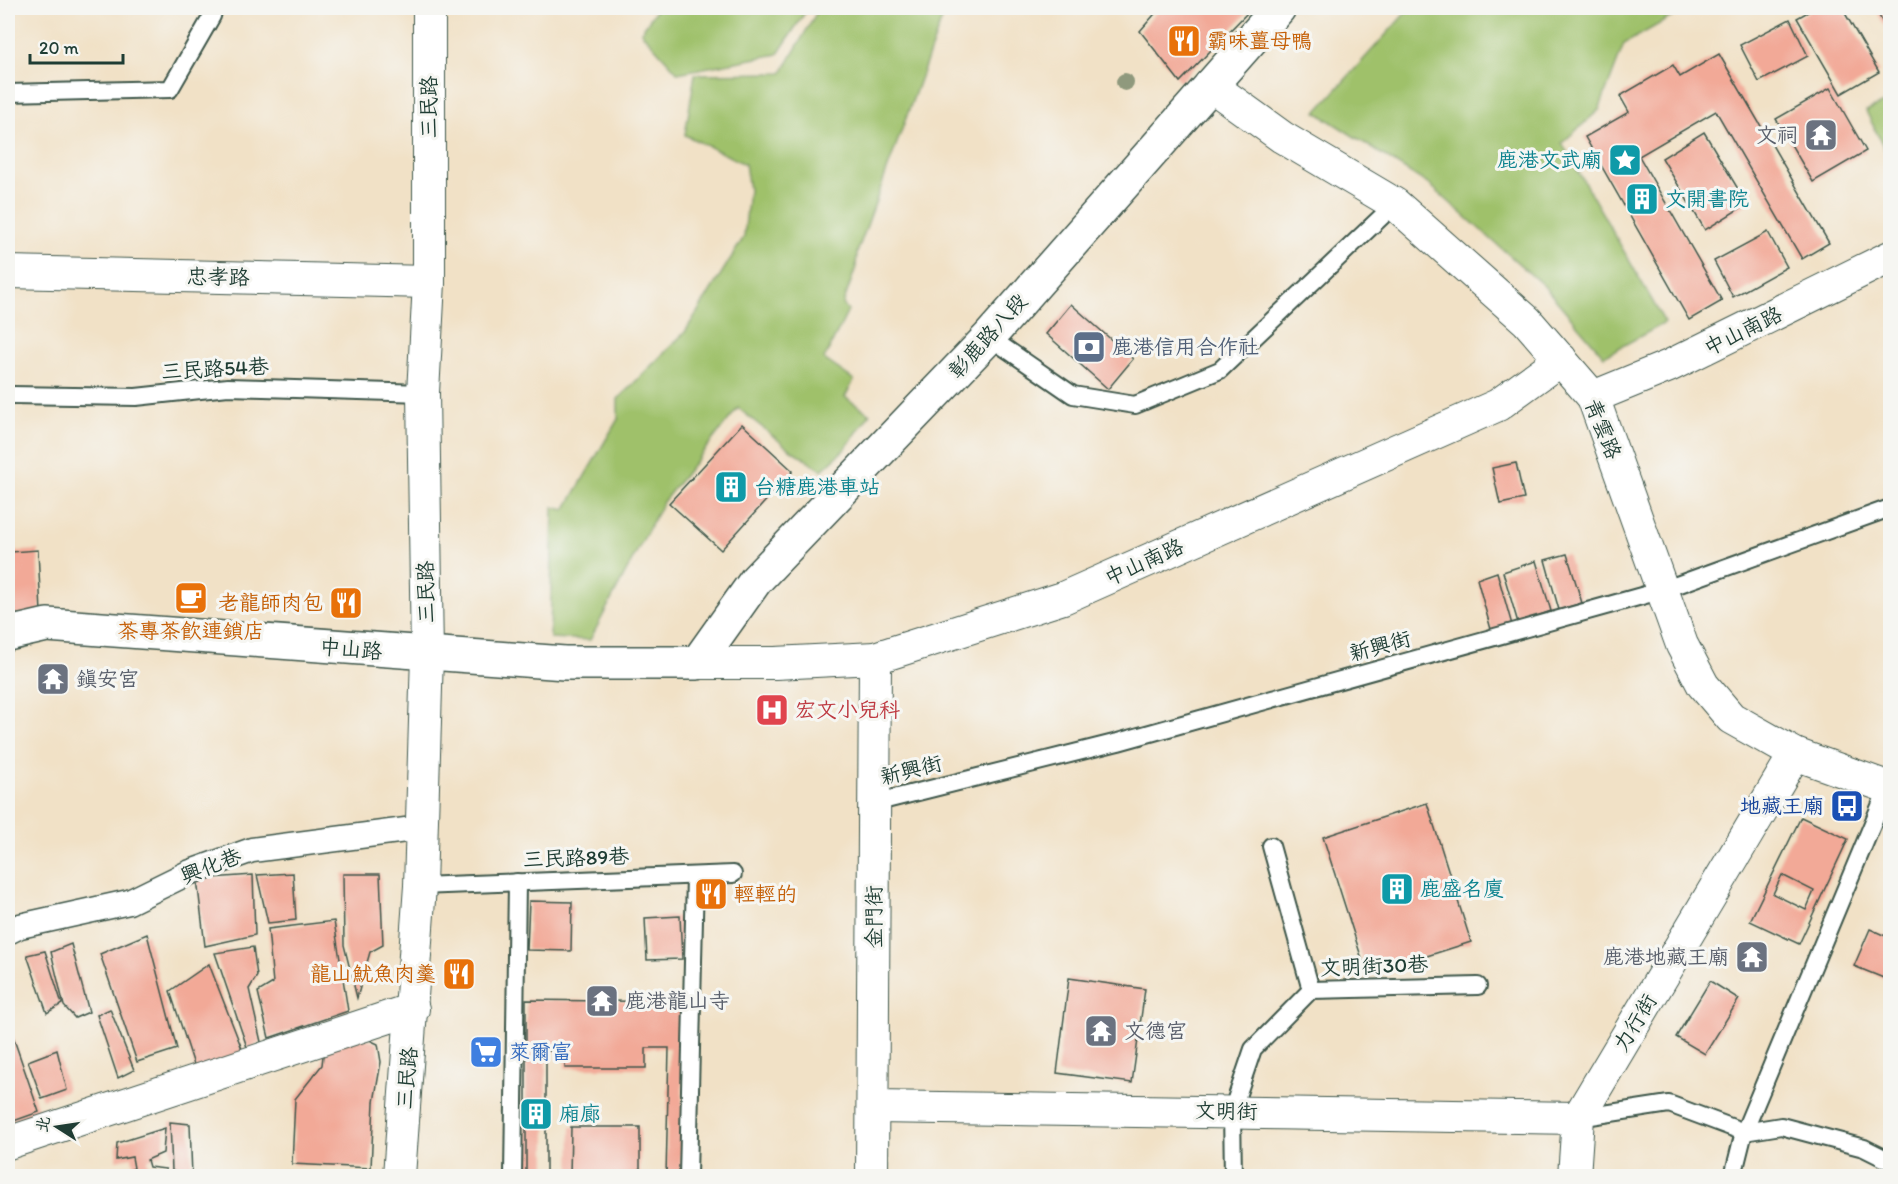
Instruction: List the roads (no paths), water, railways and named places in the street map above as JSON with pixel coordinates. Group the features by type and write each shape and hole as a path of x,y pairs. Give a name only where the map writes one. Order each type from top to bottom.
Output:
{"street":[{"name":"三民路","path":"399,1176 413,1009 420,886 427,655 423,393 429,282 429,8"},
{"name":"彰鹿路八段","path":"696,663 756,580 989,337 1279,8"},
{"name":"青雲路","path":"1209,85 1281,137 1395,204 1527,321 1593,397 1682,645 1703,685 1731,718 1795,754 1889,788"},
{"name":"中山南路","path":"1593,397 1669,366 1890,257"},
{"name":"忠孝路","path":"8,272 429,282"},
{"name":"中山南路","path":"696,663 875,658 1062,598 1498,405 1561,359"},
{"name":"中山路","path":"8,634 47,625 427,655 565,663 696,663"},
{"name":"金門街","path":"872,1176 875,658"},
{"name":"力行街","path":"1574,1176 1578,1118 1795,754"},
{"name":"興化巷","path":"8,932 20,926 129,902 188,873 252,850 421,828"},
{"path":"8,1143 413,1009"},
{"name":"文明街","path":"874,1107 1578,1118"}],"lane":[{"path":"8,93 170,89 212,16 214,8"},
{"path":"989,337 1073,395 1135,405 1220,370 1395,204"},
{"name":"三民路54巷","path":"11,396 136,397 228,387 423,393"},
{"name":"新興街","path":"874,803 1118,742 1663,590 1890,508"},
{"path":"1733,1176 1744,1132 1889,788"},
{"path":"1271,846 1311,990"},
{"name":"三民路89巷","path":"420,886 733,874"},
{"path":"688,1176 695,876"},
{"path":"513,1176 517,882"},
{"name":"文明街30巷","path":"1233,1176 1232,1112 1253,1049 1311,990 1478,986"},
{"path":"1578,1118 1669,1104 1744,1132 1781,1126 1864,1148 1890,1161"}],"place":[{"name":"霸味薑母鴨","path":"1184,41"},
{"name":"文祠","path":"1821,135"},
{"name":"鹿港文武廟","path":"1625,160"},
{"name":"文開書院","path":"1642,199"},
{"name":"鹿港信用合作社","path":"1089,347"},
{"name":"台糖鹿港車站","path":"731,487"},
{"name":"茶專茶飲連鎖店","path":"191,598"},
{"name":"老龍師肉包","path":"346,603"},
{"name":"鎮安宮","path":"53,679"},
{"name":"宏文小兒科","path":"772,710"},
{"name":"地藏王廟","path":"1847,806"},
{"name":"鹿盛名廈","path":"1397,889"},
{"name":"輕輕的","path":"711,894"},
{"name":"鹿港地藏王廟","path":"1752,957"},
{"name":"龍山魷魚肉羹","path":"459,974"},
{"name":"鹿港龍山寺","path":"602,1001"},
{"name":"文德宮","path":"1101,1031"},
{"name":"萊爾富","path":"486,1052"},
{"name":"廂廊","path":"536,1114"}]}
